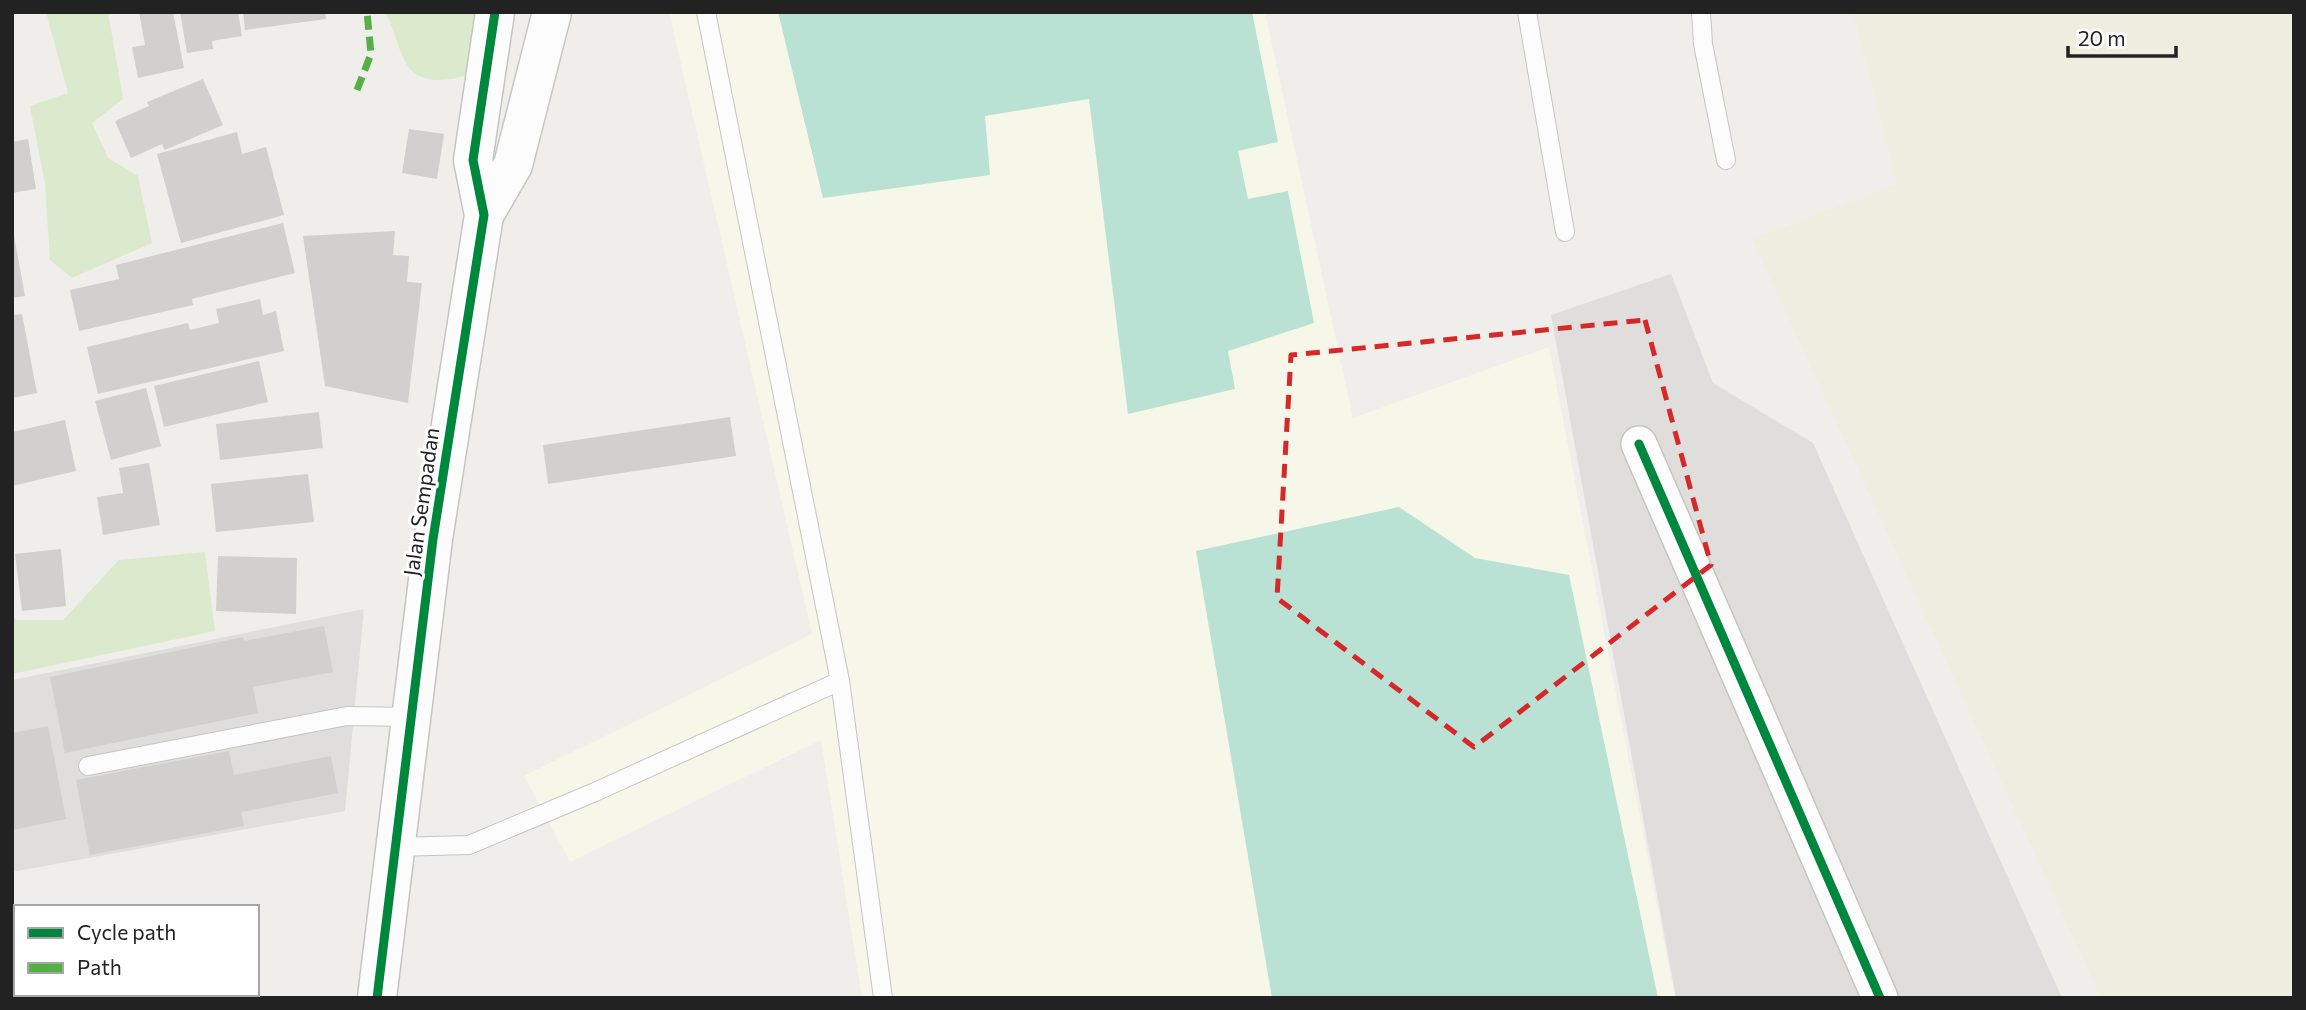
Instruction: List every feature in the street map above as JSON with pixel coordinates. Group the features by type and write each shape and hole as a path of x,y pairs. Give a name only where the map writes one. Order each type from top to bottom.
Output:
{"street":[{"name":"Jalan Sempadan","path":"377,998 433,539 484,215 474,160 495,12"},
{"name":"Jalan Sempadan","path":"484,215 513,164 552,12"},
{"path":"1639,444 1880,998"},
{"path":"12,998 37,996"},
{"path":"76,996 127,998"}],"lane":[{"path":"706,12 840,681 883,998"},
{"path":"1527,12 1565,232"},
{"path":"1701,12 1703,44 1726,160"},
{"path":"395,847 468,845 595,792 840,681"},
{"path":"88,766 347,716 411,717"}],"highlighted area":[{"path":"1645,320 1711,565 1474,747 1277,598 1291,355"}],"shaded area":[{"path":"669,12 1265,12 1353,418 1549,347 1675,998 862,998 821,740 570,862 524,776 812,634"},
{"path":"1853,12 2294,12 2294,998 2101,998 1752,239 1897,184"},
{"path":"1671,274 1713,383 1813,443 2062,998 1676,998 1551,315"},
{"path":"364,609 345,811 12,872 12,680"}],"green space":[{"path":"46,12 108,12 123,99 92,123 108,158 138,176 152,243 72,278 50,260 45,184 30,106 68,93"},
{"path":"478,12 471,71 456,78 439,80 426,79 408,66 385,13"},
{"path":"778,12 1252,12 1278,142 1238,151 1248,199 1288,191 1314,323 1228,351 1235,389 1128,414 1089,99 985,116 990,175 823,198"},
{"path":"1399,507 1475,558 1569,575 1658,998 1272,998 1196,551"},
{"path":"205,552 215,631 12,674 12,613 16,620 63,620 119,560"}],"building":[{"path":"139,12 173,12 184,68 138,78 132,47 145,45"},
{"path":"180,12 238,12 242,36 212,41 213,49 187,53"},
{"path":"243,12 325,12 326,19 245,30"},
{"path":"203,79 223,125 165,150 162,144 131,158 115,121 149,106 147,102"},
{"path":"409,129 444,134 437,179 402,173"},
{"path":"237,132 242,154 266,147 284,215 181,243 157,154"},
{"path":"28,139 36,189 12,193 12,142"},
{"path":"283,223 295,273 192,299 193,305 79,331 70,290 119,279 116,265"},
{"path":"12,224 25,296 12,298"},
{"path":"395,231 393,255 409,256 407,282 422,283 408,403 325,386 303,236"},
{"path":"260,299 263,315 276,311 284,351 98,394 87,347 188,323 190,330 219,323 216,309"},
{"path":"22,314 37,393 12,398 12,315"},
{"path":"259,361 268,402 164,427 154,386"},
{"path":"146,388 161,446 111,460 95,401"},
{"path":"319,412 323,448 220,460 216,424"},
{"path":"730,417 736,456 548,484 543,445"},
{"path":"65,420 76,471 12,486 12,432"},
{"path":"149,463 160,525 103,535 97,497 123,493 119,468"},
{"path":"308,474 314,522 216,532 211,484"},
{"path":"61,549 66,606 22,611 15,554"},
{"path":"218,556 297,558 296,614 216,611"},
{"path":"324,626 333,672 253,687 258,713 65,753 50,677 243,637 244,641"},
{"path":"48,726 66,819 12,830 12,733"},
{"path":"229,751 234,775 331,756 338,793 241,812 244,826 90,855 76,780"}],"marked path":[{"path":"357,90 371,54 367,12"}],"cycle path":[{"path":"377,998 433,539 484,215 473,160 495,12"},
{"path":"1639,444 1880,998"},
{"path":"12,998 37,996"},
{"path":"76,996 127,998"}]}
